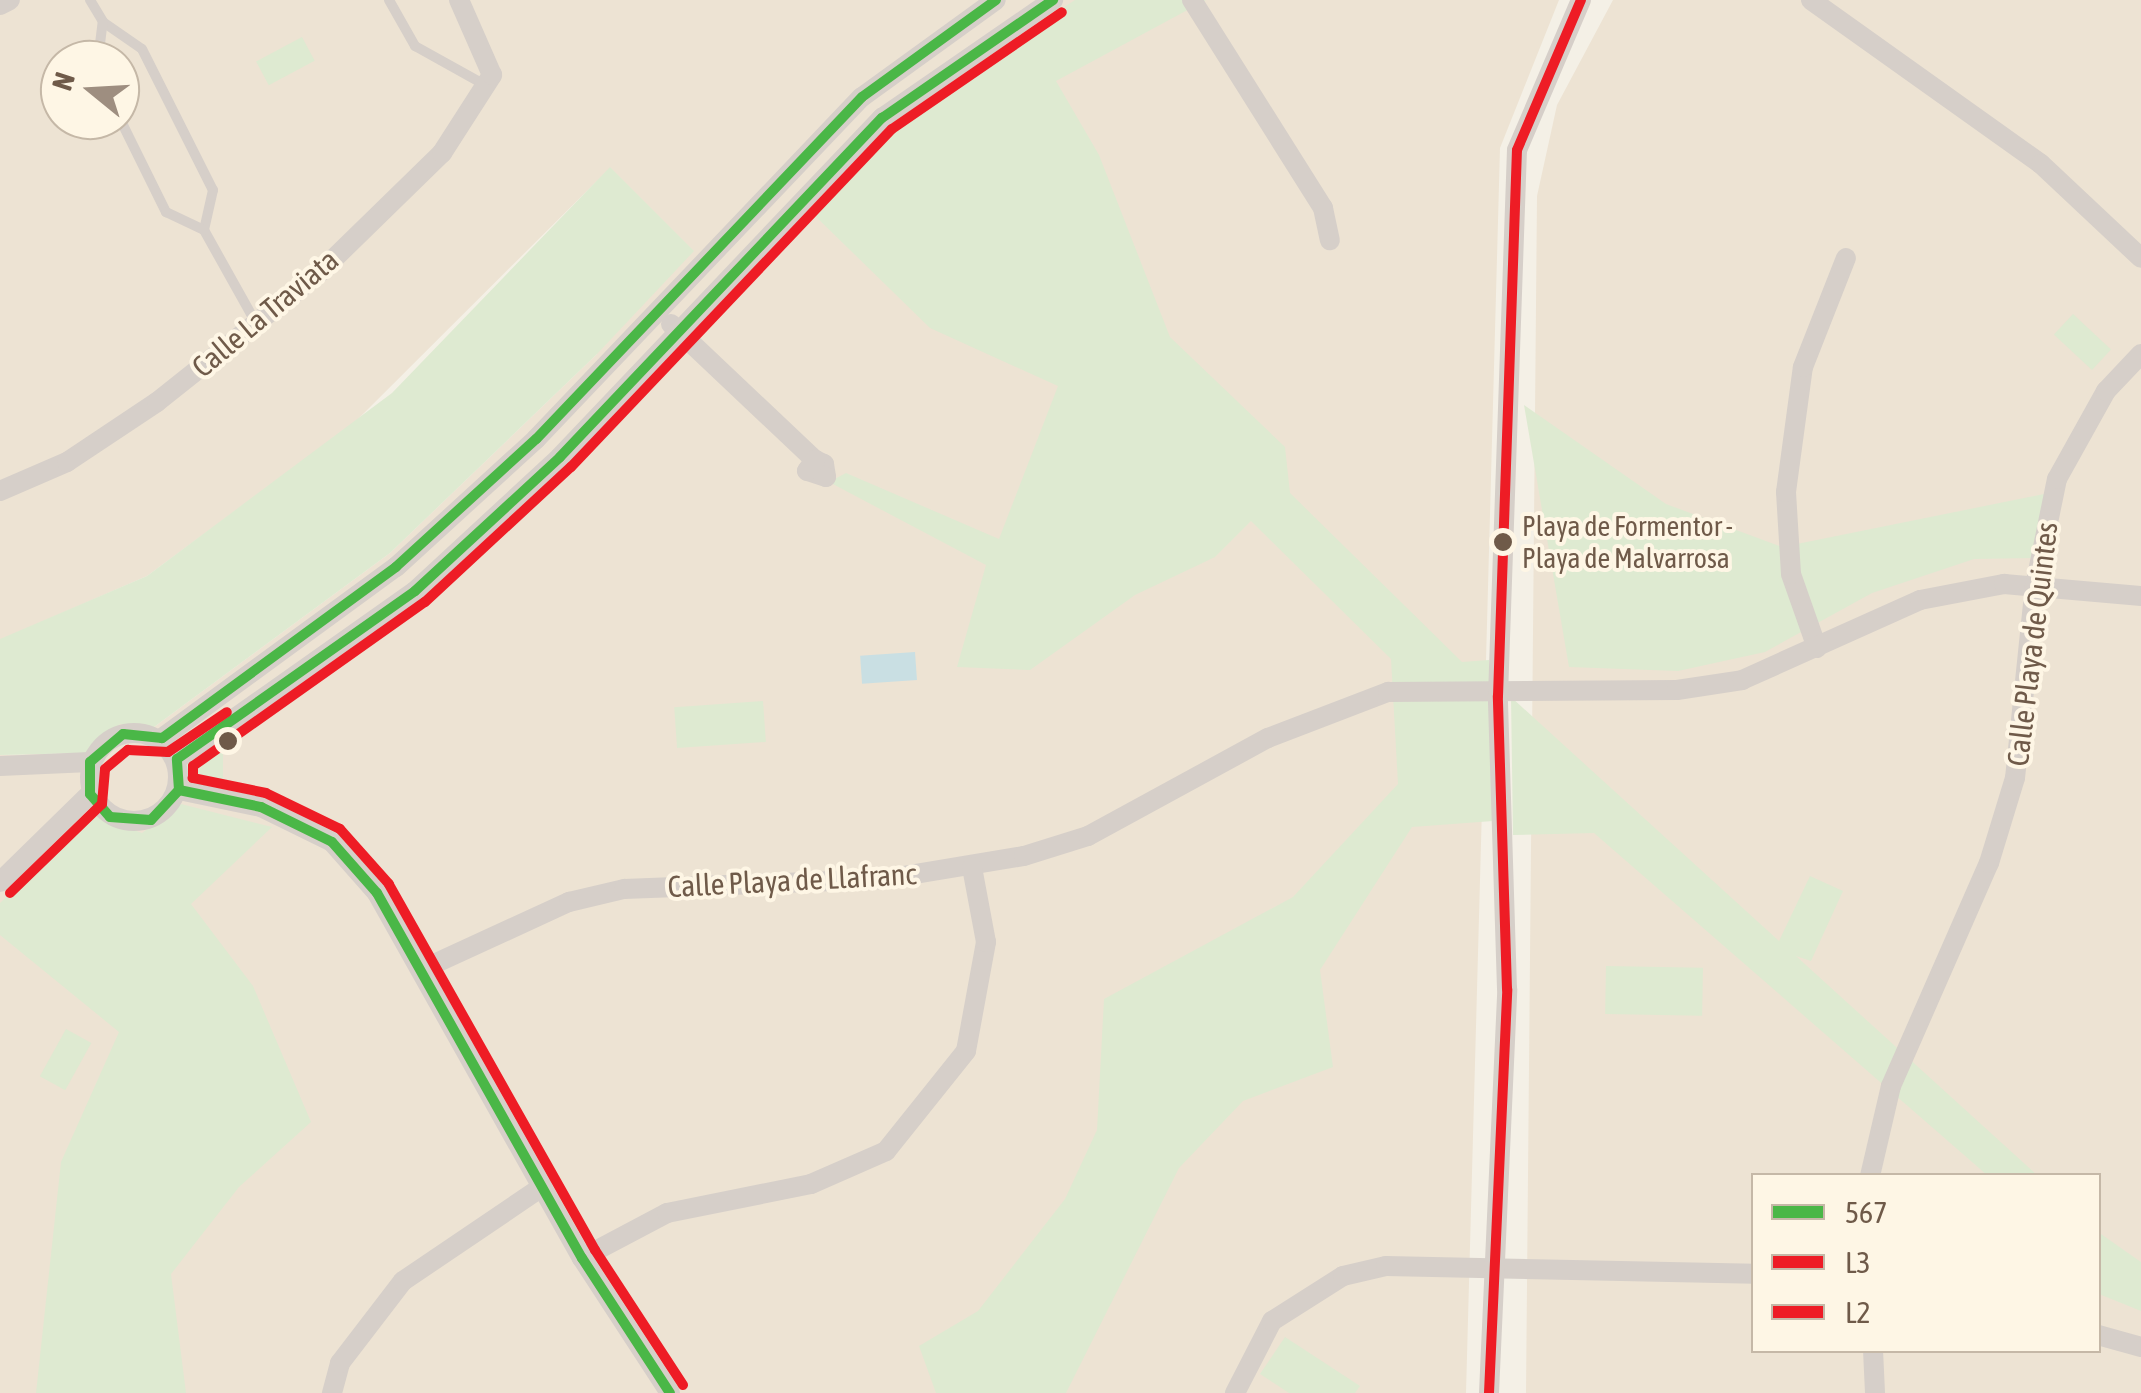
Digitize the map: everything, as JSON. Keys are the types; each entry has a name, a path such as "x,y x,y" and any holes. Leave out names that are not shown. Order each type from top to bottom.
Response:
{"street":[{"path":"0,5 10,0"},
{"path":"459,0 490,62 490,88"},
{"path":"0,766 90,762 123,734 162,738 396,567 657,311 862,97 996,0"},
{"path":"177,760 415,591 678,330 882,118 1053,0"},
{"path":"1192,0 1323,208 1330,240"},
{"path":"1489,1393 1507,988 1498,696 1518,150 1581,0"},
{"path":"1812,0 2026,152 2141,258"},
{"name":"Calle La Traviata","path":"1,487 67,462 256,323 442,153 490,88"},
{"path":"1817,648 1792,574 1786,492 1803,367 1846,258"},
{"path":"657,311 815,460"},
{"name":"Calle Playa de Quintes","path":"1871,1173 1890,1086 1989,862 2015,778 2035,586 2058,479 2098,403 2141,354"},
{"name":"Calle Playa de Llafranc","path":"423,969 569,902 624,889 972,867 1088,836 1339,707 1388,692 1498,696 1742,680 1920,600 2035,586 2141,596"},
{"path":"90,762 90,794 110,817 151,820 179,790 177,760 162,738"},
{"path":"179,790 261,807 332,842 378,893 582,1258 670,1393"},
{"path":"0,882 90,794"},
{"path":"582,1258 698,1202 811,1184 886,1152 966,1051 985,959 972,867"},
{"path":"332,1393 348,1350 403,1281 542,1187"},
{"path":"1235,1393 1272,1322 1343,1276 1386,1266 1493,1275 1751,1274"},
{"path":"2101,1336 2141,1347"},
{"path":"1873,1353 1875,1393"}],"lane":[{"path":"90,0 103,22 142,49 214,190 204,230"},
{"path":"389,0 416,46 490,88"},
{"path":"101,40 103,22"},
{"path":"130,140 166,212 204,230 256,323"}],"shaded area":[{"path":"0,0 1559,0 1500,148 1466,1393 0,1393 0,755 87,753 120,723 154,727 390,553 597,354 610,168 354,423 147,576 0,640"},
{"path":"1613,0 2141,0 2141,1393 1526,1393 1537,196 1557,105"},
{"path":"915,652 917,680 862,684 860,656"}],"green space":[{"path":"1075,0 1206,0 1056,81 1099,155 1170,337 1285,447 1290,493 1462,662 1489,660 1493,821 1412,827 1320,970 1333,1067 1243,1101 1179,1168 1066,1393 936,1393 919,1346 978,1311 1065,1199 1097,1130 1104,999 1293,897 1398,784 1391,659 1251,521 1215,557 1135,595 1030,670 957,667 986,565 829,482 846,473 999,539 1058,386 930,328 808,209 897,115"},
{"path":"302,37 315,61 269,85 256,61"},
{"path":"610,167 694,251 597,354 390,553 154,727 120,724 87,753 0,755 0,639 147,576 392,393"},
{"path":"2073,314 2111,349 2092,370 2054,334"},
{"path":"1524,405 1666,504 1782,547 2049,493 2034,558 1974,559 1872,593 1765,652 1678,671 1569,667"},
{"path":"1511,697 1779,941 1810,876 1843,891 1811,961 1796,956 2035,1173 1985,1173 1594,833 1513,835"},
{"path":"763,701 766,742 677,748 674,707"},
{"path":"242,721 247,731 223,749 223,791 184,784 181,761"},
{"path":"181,804 272,827 191,904 253,986 311,1122 239,1187 171,1274 186,1393 36,1393 61,1162 119,1032 0,935 0,903 95,816 142,833"},
{"path":"1606,966 1703,968 1702,1016 1605,1014"},
{"path":"66,1029 91,1043 65,1090 40,1076"},
{"path":"2101,1234 2141,1262 2141,1311 2101,1295"},
{"path":"1285,1337 1360,1386 1355,1393 1289,1393 1260,1374"}],"transit line":[{"name":"567","path":"996,0 862,97 536,439 396,567 162,738 123,734 90,762 90,794 110,817 151,820 179,790 177,759 415,591 560,457 882,118 1053,0"},
{"name":"L2","path":"1489,1393 1507,989 1498,696 1517,150 1581,0"},
{"name":"L3","path":"683,1385 595,1250 389,884 340,829 266,793 193,778 193,766 425,602 571,467 892,129 1062,12"},
{"name":"L3","path":"10,893 102,804 105,769 128,750 168,752 227,712"},
{"name":"567","path":"179,790 261,807 332,842 377,893 582,1258 670,1393"}],"place":[{"name":"Playa de Formentor - Playa de Malvarrosa","path":"1503,542"}]}
